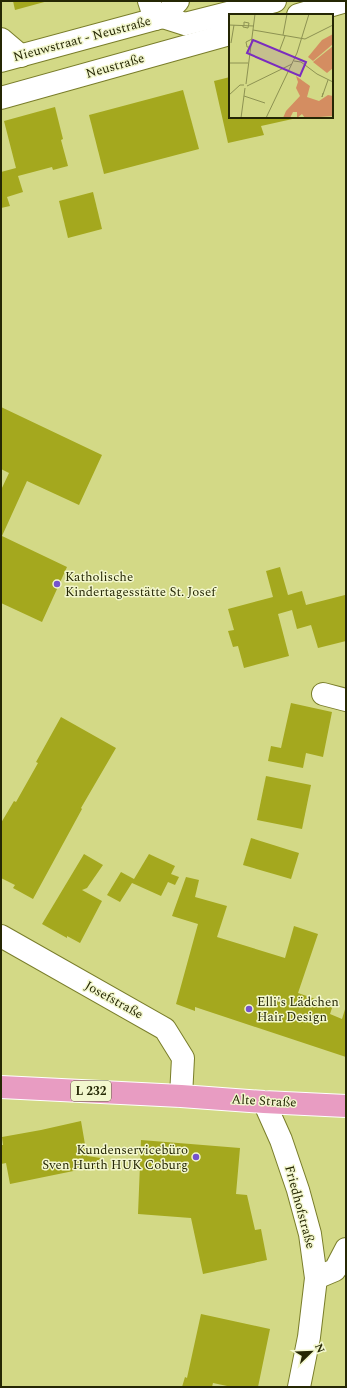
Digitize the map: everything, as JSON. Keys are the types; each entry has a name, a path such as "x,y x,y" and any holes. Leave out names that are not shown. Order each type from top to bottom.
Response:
{"main road":[{"name":"L 232","path":"1,1087 181,1096"},
{"name":"Alte Straße","path":"181,1096 346,1106"}],"street":[{"path":"156,12 178,1"},
{"path":"156,12 185,24 275,1"},
{"path":"302,14 346,2"},
{"name":"Nieuwstraat - Neustraße","path":"11,58 156,12"},
{"name":"Neustraße","path":"1,98 229,34"},
{"path":"1,39 11,58"},
{"path":"323,694 346,700"},
{"name":"Josefstraße","path":"1,936 165,1029 183,1058 181,1096"},
{"name":"Friedhofstraße","path":"264,1102 281,1140 298,1190 310,1234 316,1278 309,1337 299,1387"},
{"path":"316,1278 335,1270 346,1249"}],"building":[{"path":"13,1 48,1 15,10"},
{"path":"229,77 229,118 297,118 261,126 264,135 228,143 214,81"},
{"path":"183,90 199,149 104,174 89,115"},
{"path":"55,107 63,139 61,140 68,166 53,170 52,167 18,176 23,192 7,197 10,206 1,208 1,172 16,168 4,121"},
{"path":"93,192 102,229 68,238 59,201"},
{"path":"1,407 102,455 79,505 27,481 2,536 67,567 42,622 1,603 1,490 9,473 1,469"},
{"path":"280,567 288,595 302,591 306,605 345,595 346,641 318,648 311,625 297,629 292,610 278,614 289,656 244,668 238,646 233,647 228,631 234,630 228,609 273,597 266,571"},
{"path":"291,703 332,712 323,757 306,753 303,768 268,761 271,746 281,748"},
{"path":"61,717 116,748 81,808 82,809 33,899 13,888 15,885 1,878 1,823 14,801 16,802"},
{"path":"266,776 311,785 302,829 257,820"},
{"path":"251,838 299,853 291,879 243,865"},
{"path":"84,854 103,865 87,888 82,890 102,901 80,943 67,936 67,938 42,924"},
{"path":"149,854 175,866 171,874 179,877 175,885 168,882 161,896 132,883 120,902 107,895 121,872 134,879"},
{"path":"186,877 199,880 195,897 227,906 217,937 285,958 294,926 318,934 298,993 333,1005 330,1014 342,1019 346,1006 346,1057 195,1007 195,1011 176,1004 198,924 172,916"},
{"path":"81,1121 87,1156 101,1158 99,1169 88,1168 10,1184 6,1163 1,1164 1,1145 3,1145 2,1137"},
{"path":"141,1140 240,1148 236,1194 247,1195 255,1230 261,1229 267,1260 203,1274 191,1218 138,1214"},
{"path":"201,1314 270,1329 258,1387 232,1387 213,1383 212,1387 182,1387 185,1377 187,1378"}],"place":[{"name":"Katholische Kindertagesstätte St. Josef","path":"57,584"},
{"name":"Elli's Lädchen Hair Design","path":"249,1009"},
{"name":"Kundenservicebüro Sven Hurth HUK Coburg","path":"196,1157"}]}
